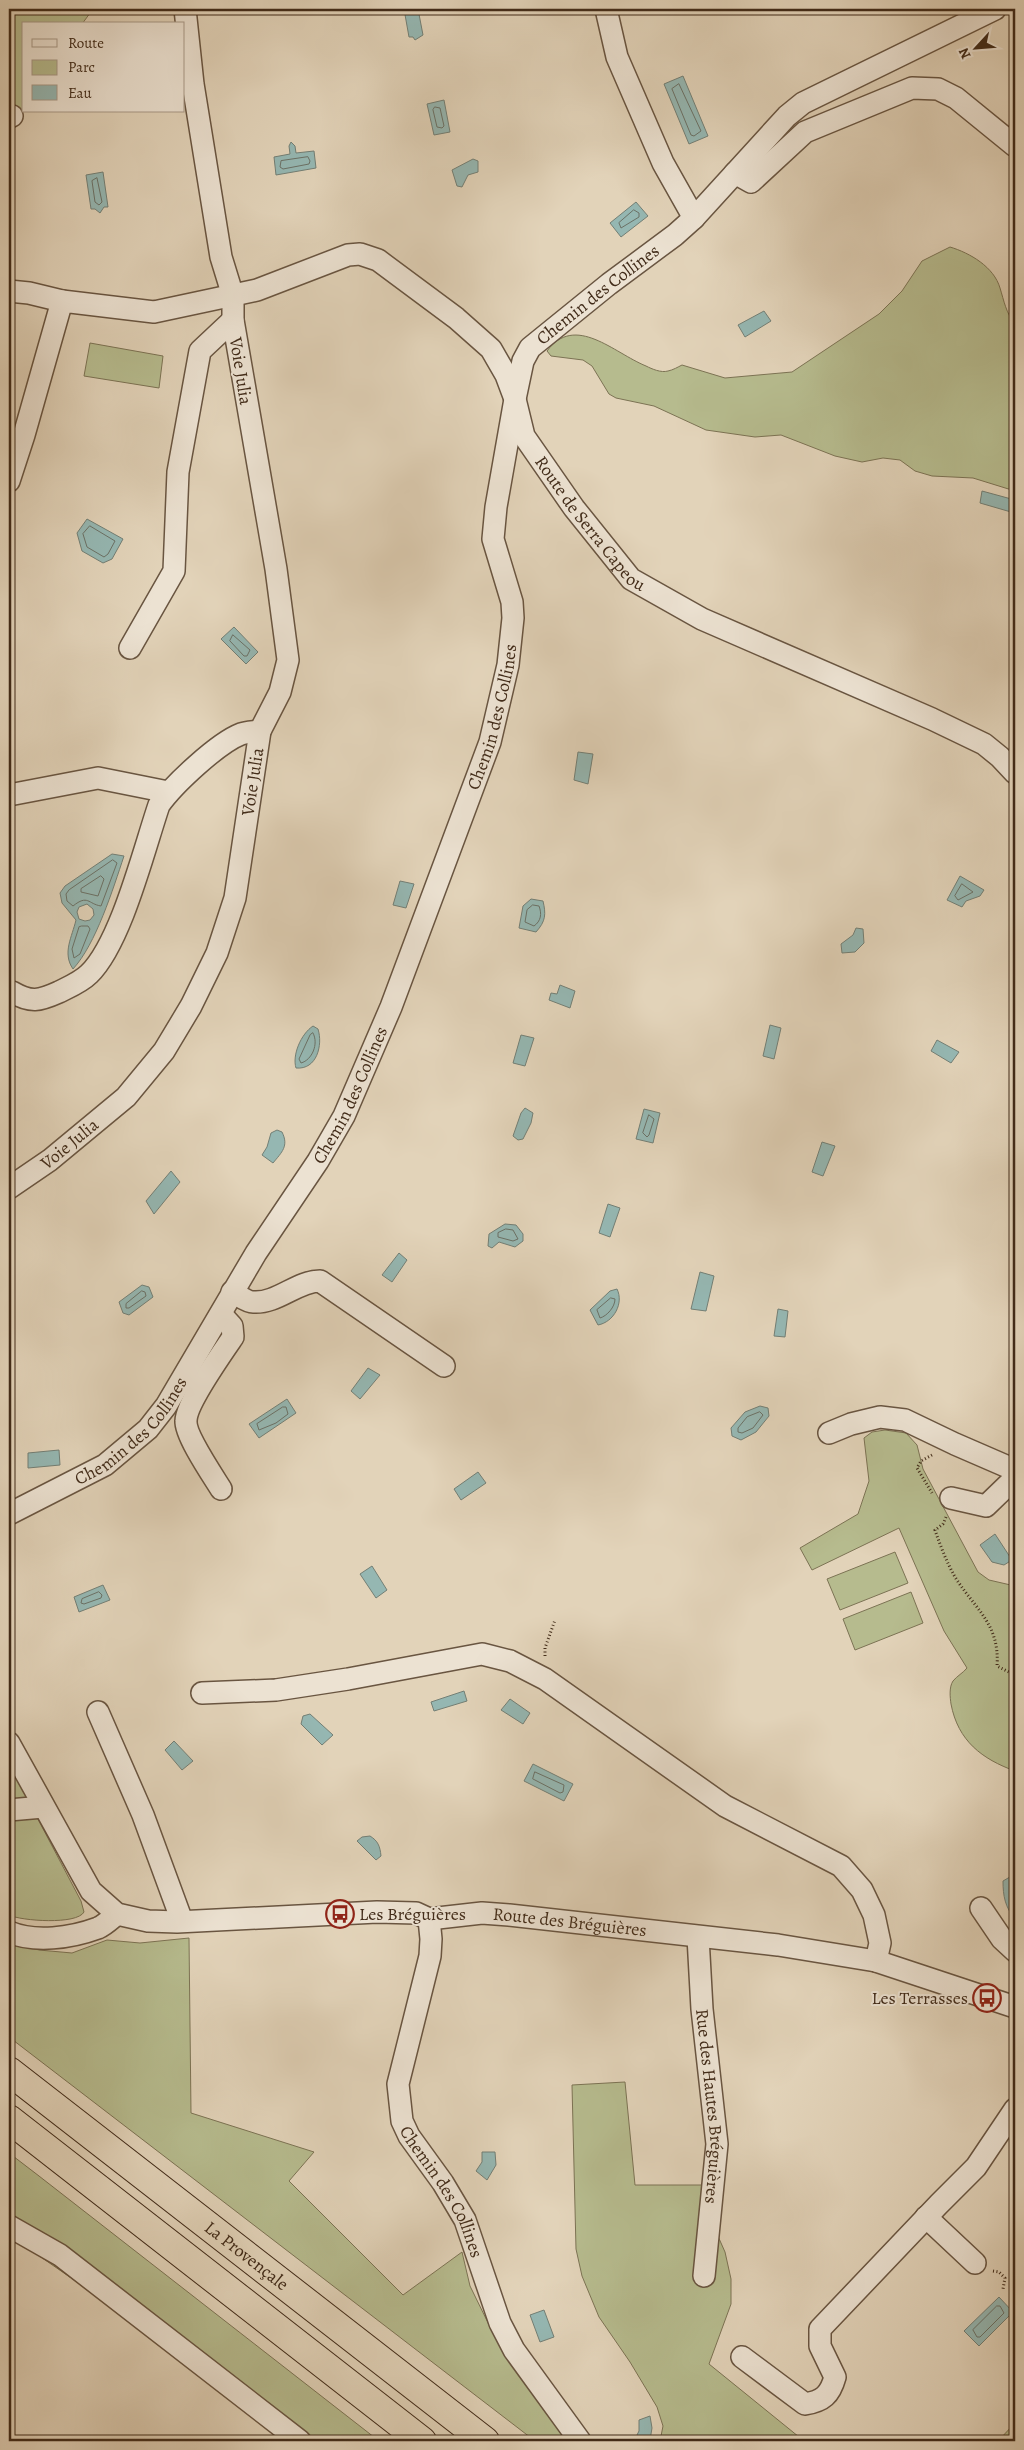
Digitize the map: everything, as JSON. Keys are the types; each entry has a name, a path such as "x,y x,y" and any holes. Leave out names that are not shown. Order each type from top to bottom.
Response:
{"highway":[{"name":"La Provençale","path":"9,2071 485,2441"},
{"path":"9,2120 422,2441"}],"street":[{"name":"Voie Julia","path":"184,9 185,22"},
{"path":"606,9 617,57 663,163 694,218"},
{"name":"Chemin des Collines","path":"9,1514 105,1465 148,1429 166,1406 221,1314 232,1292 318,1161 344,1116 392,1007 490,742 512,640 512,602 493,539 496,507 523,361 530,348 694,218 787,116 803,103 995,9"},
{"name":"Voie Julia","path":"9,1188 50,1160 126,1096 164,1051 192,1006 217,953 235,898 260,731 280,692 288,660 276,569 233,320 233,296 221,256 188,83 185,28"},
{"path":"735,173 752,182 805,132 912,88 938,89 956,98 1015,146"},
{"name":"Route de Serra Capeou","path":"9,291 29,293 62,301 154,312 233,296 277,284 348,254 360,254 378,260 456,318 491,349 506,375 515,399 524,436 534,453 617,565 631,579 702,619 932,718 984,744 1015,773"},
{"path":"9,481 24,436 62,301"},
{"path":"130,648 174,571 178,472 200,351 233,320"},
{"path":"12,992 25,999 38,1000 79,982 89,974 103,955 119,922 159,805 168,792 224,743 242,734 260,731"},
{"path":"9,794 98,778 168,792"},
{"path":"232,1292 253,1302 272,1298 309,1281 320,1281 444,1366"},
{"path":"221,1314 232,1326 233,1337 192,1405 186,1421 191,1436 221,1489"},
{"path":"829,1433 880,1417 904,1420 1015,1470"},
{"path":"944,1503 986,1506 1015,1478"},
{"path":"202,1693 276,1690 348,1679 482,1654 510,1661 545,1679 726,1806 841,1866 862,1890 874,1915 880,1943 876,1961"},
{"path":"98,1712 143,1815 182,1921"},
{"path":"9,1743 84,1882 103,1904 117,1914 97,1928 65,1936 38,1938 9,1932"},
{"path":"9,1810 43,1807"},
{"path":"981,1908 1002,1939 1015,1951"},
{"name":"Route des Bréguières","path":"117,1914 148,1921 182,1921 377,1912 416,1914 429,1919 482,1913 778,1945 876,1961 1015,2007"},
{"name":"Chemin des Collines","path":"429,1919 430,1956 398,2084 402,2121 465,2220 500,2323 514,2350 580,2441"},
{"name":"Rue des Hautes Bréguières","path":"698,1937 702,2009 717,2144 704,2276"},
{"path":"742,2357 805,2404 825,2398 832,2389 836,2377 820,2346 820,2329 926,2217 976,2168 1015,2109"},
{"path":"926,2217 975,2263"},
{"path":"9,2226 60,2255 300,2441"}],"path":[{"path":"955,1444 921,1461 917,1468 944,1503 946,1520 935,1530 954,1576 984,1615 998,1650 997,1666 1015,1675"},
{"path":"545,1679 545,1648 555,1620"},
{"path":"1009,2441 1015,2434"}],"green space":[{"path":"9,9 93,9 83,22 22,22 22,110 9,128"},
{"path":"950,247 973,257 987,267 997,280 1007,311 1015,324 1015,491 973,478 932,476 915,471 900,460 883,458 862,462 835,456 781,435 755,437 706,430 654,406 616,398 609,394 592,366 583,360 551,356 547,351 558,340 570,335 582,336 595,339 634,360 660,371 670,371 682,365 725,378 792,372 879,314 902,291 922,261"},
{"path":"90,343 163,356 159,388 84,376"},
{"path":"885,1430 906,1433 917,1445 923,1469 978,1572 989,1580 1015,1586 1015,1771 992,1761 982,1754 973,1747 959,1728 951,1704 950,1689 953,1681 967,1668 944,1631 899,1528 812,1570 800,1548 858,1514 869,1481 864,1438 872,1432"},
{"path":"895,1552 908,1583 840,1610 827,1579"},
{"path":"911,1592 923,1623 855,1650 843,1619"},
{"path":"9,1764 81,1901 84,1912 79,1916 71,1919 48,1921 25,1919 9,1915"},
{"path":"189,1938 191,2113 314,2152 289,2181 403,2295 462,2252 470,2286 494,2335 566,2441 535,2441 9,2037 9,1942 39,1950 72,1953 107,1940 140,1943"},
{"path":"625,2082 635,2185 703,2185 713,2225 725,2252 731,2279 731,2304 709,2364 804,2441 660,2441 663,2426 657,2407 630,2362 599,2317 582,2276 576,2249 572,2085"},
{"path":"9,2153 379,2441 307,2441 9,2235"},
{"path":"1015,2423 1015,2441 998,2441"},
{"path":"9,2434 38,2441 9,2441"}],"water":[{"path":"404,9 418,9 423,35 415,40 413,37 409,37"},
{"path":"683,76 708,136 689,144 664,84"},
{"path":"444,100 450,132 434,135 427,104"},
{"path":"291,142 295,146 296,153 314,151 316,168 276,175 274,157 290,154 289,146"},
{"path":"473,159 478,161 478,172 468,175 462,187 457,186 452,170"},
{"path":"103,172 108,207 104,207 100,213 95,209 91,209 86,175"},
{"path":"636,202 648,216 621,237 610,223"},
{"path":"764,311 771,321 745,337 738,325"},
{"path":"982,491 1015,500 1011,512 980,503"},
{"path":"87,519 123,539 112,559 103,563 82,551 77,533"},
{"path":"234,627 258,652 246,664 221,639"},
{"path":"578,752 593,754 588,784 574,780"},
{"path":"112,854 124,856 96,931 73,969 68,957 68,951 76,920 62,903 60,893 65,886","holes":["87,904 93,909 94,915 90,920 79,919 77,912 79,907"]},
{"path":"960,876 984,890 980,896 966,901 962,907 947,900"},
{"path":"400,881 414,884 406,908 393,905"},
{"path":"531,899 543,901 544,906 545,914 543,921 536,932 519,928 523,906"},
{"path":"856,928 863,929 864,943 855,952 842,953 841,944 853,935"},
{"path":"560,985 575,991 570,1008 549,1000 551,993 557,994"},
{"path":"770,1025 781,1028 774,1059 763,1056"},
{"path":"313,1026 318,1029 320,1042 317,1055 309,1065 303,1068 296,1068 295,1057 298,1045"},
{"path":"521,1035 534,1038 525,1066 513,1063"},
{"path":"937,1040 959,1052 951,1063 931,1051"},
{"path":"525,1108 533,1113 531,1123 523,1139 518,1140 513,1136 521,1113"},
{"path":"644,1109 660,1113 653,1143 636,1139"},
{"path":"277,1130 282,1132 285,1145 273,1163 262,1155 267,1147 271,1133"},
{"path":"822,1142 835,1146 823,1176 812,1172"},
{"path":"171,1171 180,1182 154,1214 146,1201"},
{"path":"608,1204 620,1208 610,1237 599,1233"},
{"path":"505,1224 516,1225 523,1234 523,1241 515,1247 499,1242 492,1248 488,1246 489,1234"},
{"path":"399,1253 407,1260 392,1282 382,1275"},
{"path":"700,1272 714,1276 706,1311 691,1309"},
{"path":"142,1285 149,1287 153,1297 129,1315 123,1313 119,1302"},
{"path":"617,1289 619,1300 616,1311 609,1320 598,1325 590,1310 610,1291"},
{"path":"778,1309 788,1311 785,1337 774,1336"},
{"path":"368,1368 380,1375 360,1399 351,1391"},
{"path":"287,1399 296,1413 259,1438 249,1424"},
{"path":"760,1406 768,1408 769,1416 756,1432 741,1440 732,1436 731,1428 745,1412"},
{"path":"59,1450 60,1465 28,1468 28,1453"},
{"path":"478,1472 486,1483 461,1500 454,1489"},
{"path":"995,1534 1012,1560 1004,1565 992,1562 980,1545"},
{"path":"372,1566 387,1590 376,1598 360,1574"},
{"path":"103,1585 110,1600 79,1612 74,1597"},
{"path":"464,1691 467,1701 434,1711 431,1702"},
{"path":"510,1699 530,1713 523,1724 501,1710"},
{"path":"310,1714 333,1735 322,1745 301,1724 303,1716"},
{"path":"174,1741 193,1761 182,1770 165,1750"},
{"path":"533,1764 573,1784 564,1801 524,1781"},
{"path":"370,1836 377,1842 380,1849 381,1856 376,1860 357,1841 362,1837"},
{"path":"1015,1874 1015,1919 1005,1901 1003,1881"},
{"path":"482,2152 495,2152 496,2165 487,2180 476,2171 482,2162"},
{"path":"999,2297 1013,2312 979,2346 964,2331"},
{"path":"544,2310 554,2337 540,2342 530,2315"},
{"path":"650,2416 652,2428 650,2440 634,2441 639,2431 639,2420"}],"place":[{"name":"Les Bréguières","path":"340,1914"},
{"name":"Les Terrasses","path":"987,1998"}]}
